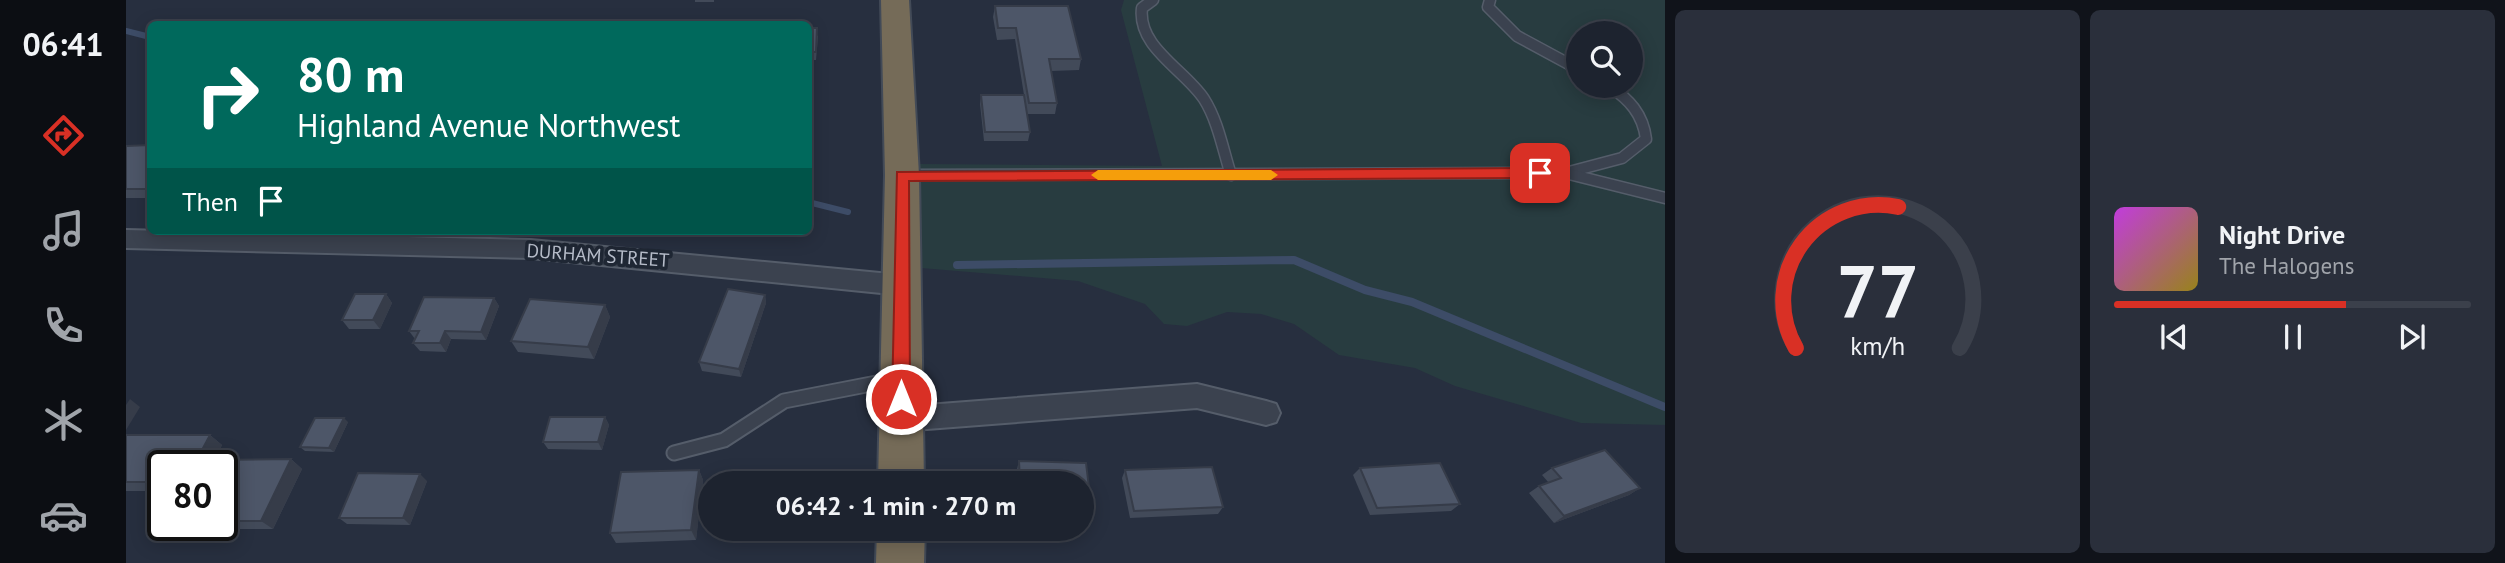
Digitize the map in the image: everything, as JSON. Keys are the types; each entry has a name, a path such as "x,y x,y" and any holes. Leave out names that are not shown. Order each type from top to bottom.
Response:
{"highway":[{"path":"895,0 902,176 901,471"},
{"path":"900,563 901,541"}],"street":[{"name":"DURHAM STREET","path":"126,239 531,249 636,257 901,285"},
{"path":"901,399 1197,396 1266,413"}],"lane":[{"path":"1153,0 1143,4 1140,10 1141,26 1164,58 1193,83 1202,95 1231,175"},
{"path":"1490,0 1488,7 1498,22 1512,33 1566,62"},
{"path":"902,176 1566,173 1623,158 1642,146 1646,138 1641,115 1622,98"},
{"path":"1566,173 1665,198"},
{"path":"674,453 724,440 784,401 901,399"}],"green space":[{"path":"1124,0 1665,0 1665,425 1581,423 1455,386 1415,368 1339,355 1294,324 1261,314 1227,312 1187,326 1164,324 1145,304 1078,281 921,268 918,164 1162,166 1121,10"}],"building":[{"path":"995,6 1068,6 1081,59 1049,59 1057,103 1029,103 1016,28 998,28"},
{"path":"812,28 817,28 816,52 812,52"},
{"path":"981,95 1024,95 1030,132 985,132"},
{"path":"147,145 147,189 126,189 126,146"},
{"path":"728,289 765,295 739,369 699,362"},
{"path":"355,294 386,294 373,320 342,320"},
{"path":"424,297 494,298 481,332 445,331 440,343 413,343 419,331 409,331"},
{"path":"530,299 605,305 588,347 511,341"},
{"path":"550,417 605,417 598,442 543,442"},
{"path":"315,418 344,418 329,448 300,447"},
{"path":"126,435 210,435 202,450 147,450 147,482 126,482"},
{"path":"1605,450 1640,488 1564,516 1539,486 1561,478 1552,468"},
{"path":"291,459 261,521 238,521 238,460"},
{"path":"1019,461 1086,463 1087,471 1019,471"},
{"path":"1440,463 1460,504 1377,508 1360,468"},
{"path":"1212,467 1223,507 1134,511 1125,470"},
{"path":"699,470 691,530 610,533 621,472"},
{"path":"358,473 420,474 403,518 339,518"}],"waterway":[{"path":"126,31 147,36"},
{"path":"812,203 848,212"},
{"path":"957,265 1294,260 1365,290 1412,302 1665,407"}],"slow traffic":[{"path":"1098,175 1271,175"}],"route":[{"path":"901,399 902,176 1540,173"}]}
